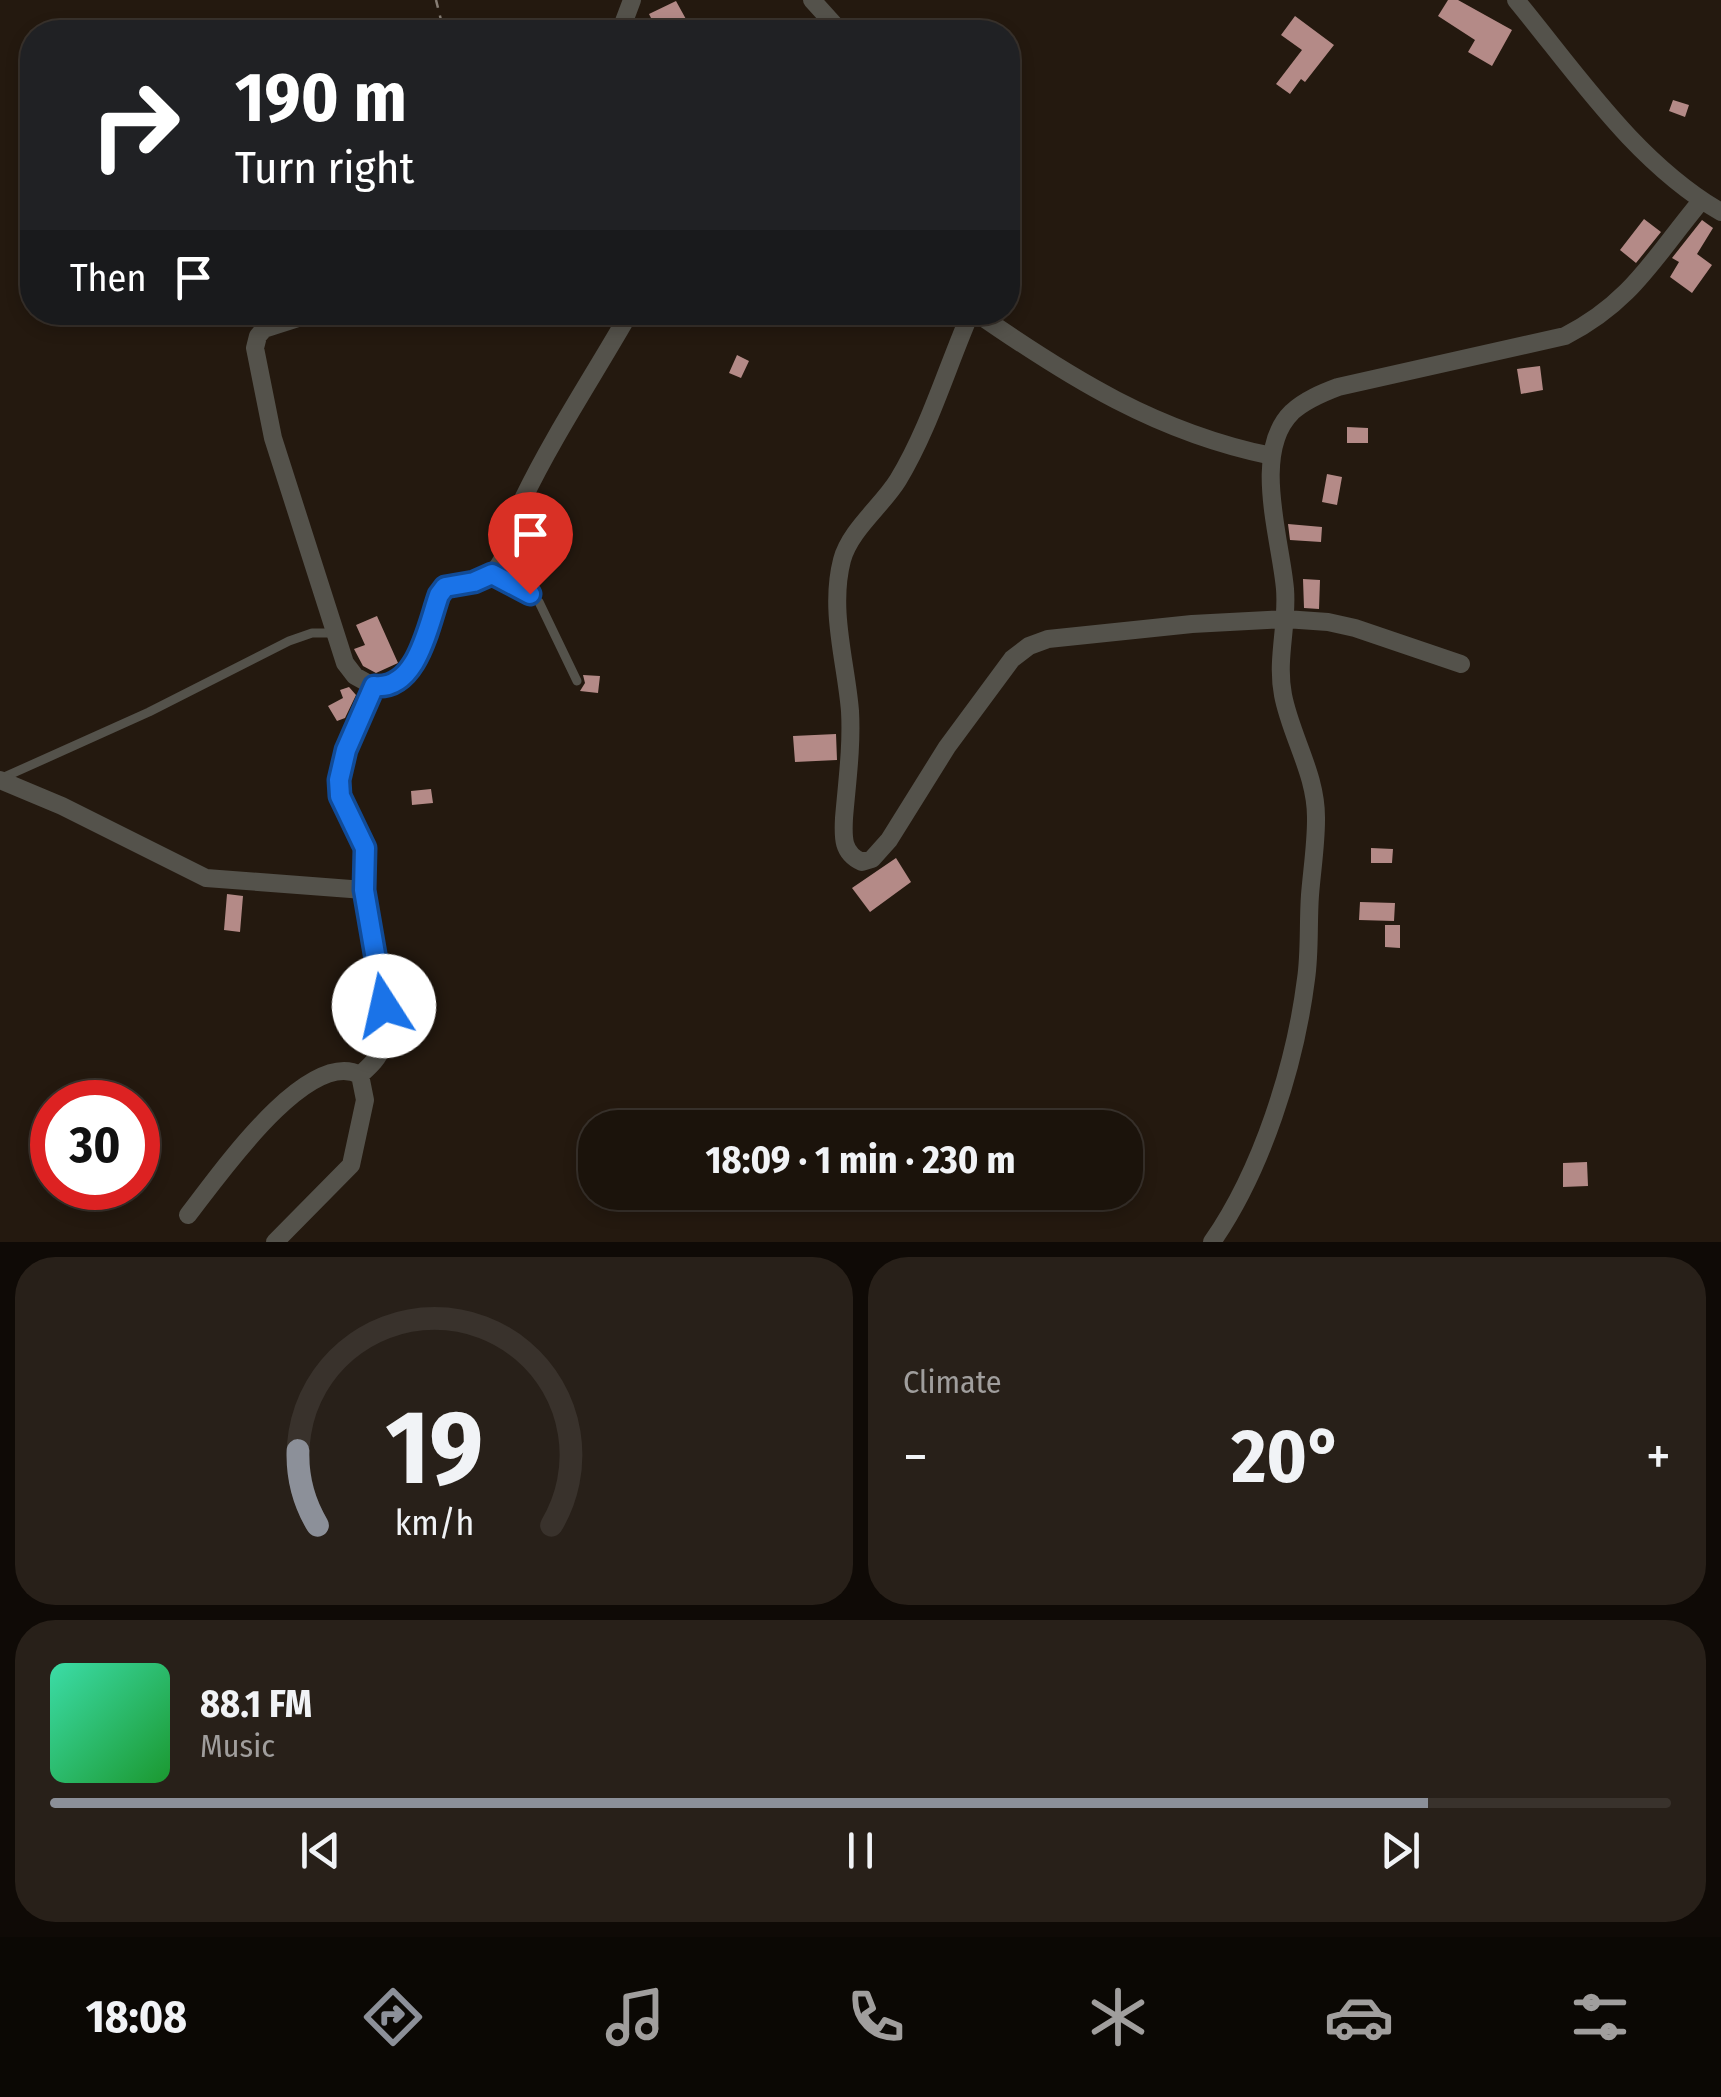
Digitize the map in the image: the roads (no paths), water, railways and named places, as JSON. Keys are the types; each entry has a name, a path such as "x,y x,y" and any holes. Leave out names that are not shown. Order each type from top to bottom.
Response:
{"street":[{"path":"812,0 830,20"},
{"path":"1516,0 1622,128 1701,200 1721,212"},
{"path":"1212,1242 1247,1182 1270,1118 1291,1056 1306,976 1316,817 1313,786 1283,696 1280,669 1284,588 1270,478 1279,432 1291,413 1314,397 1379,376 1565,336 1590,324 1641,280 1701,200"},
{"path":"276,325 264,329 254,348 272,438 334,633 350,671 374,686 384,687 405,675 418,655 445,587 492,574 505,552 520,505 540,464 622,325"},
{"path":"967,325 910,458 842,561 838,592 840,643 851,746 843,839 854,858 862,862 872,859 888,840 978,702 1012,659 1029,646 1114,630 1285,619 1356,628 1462,664"},
{"path":"994,325 1109,398 1154,420 1230,447 1272,456"},
{"path":"360,1075 373,1064 382,1048 386,1025 364,890 365,848 344,810 339,780 346,750 374,686"},
{"path":"0,780 62,806 206,878 364,890"},
{"path":"188,1214 232,1158 304,1085 323,1074 340,1071 360,1075"},
{"path":"275,1242 351,1165 364,1100 360,1075"}],"lane":[{"path":"492,574 539,602 576,681"},
{"path":"0,780 150,712 289,641 312,633 334,633"}]}
